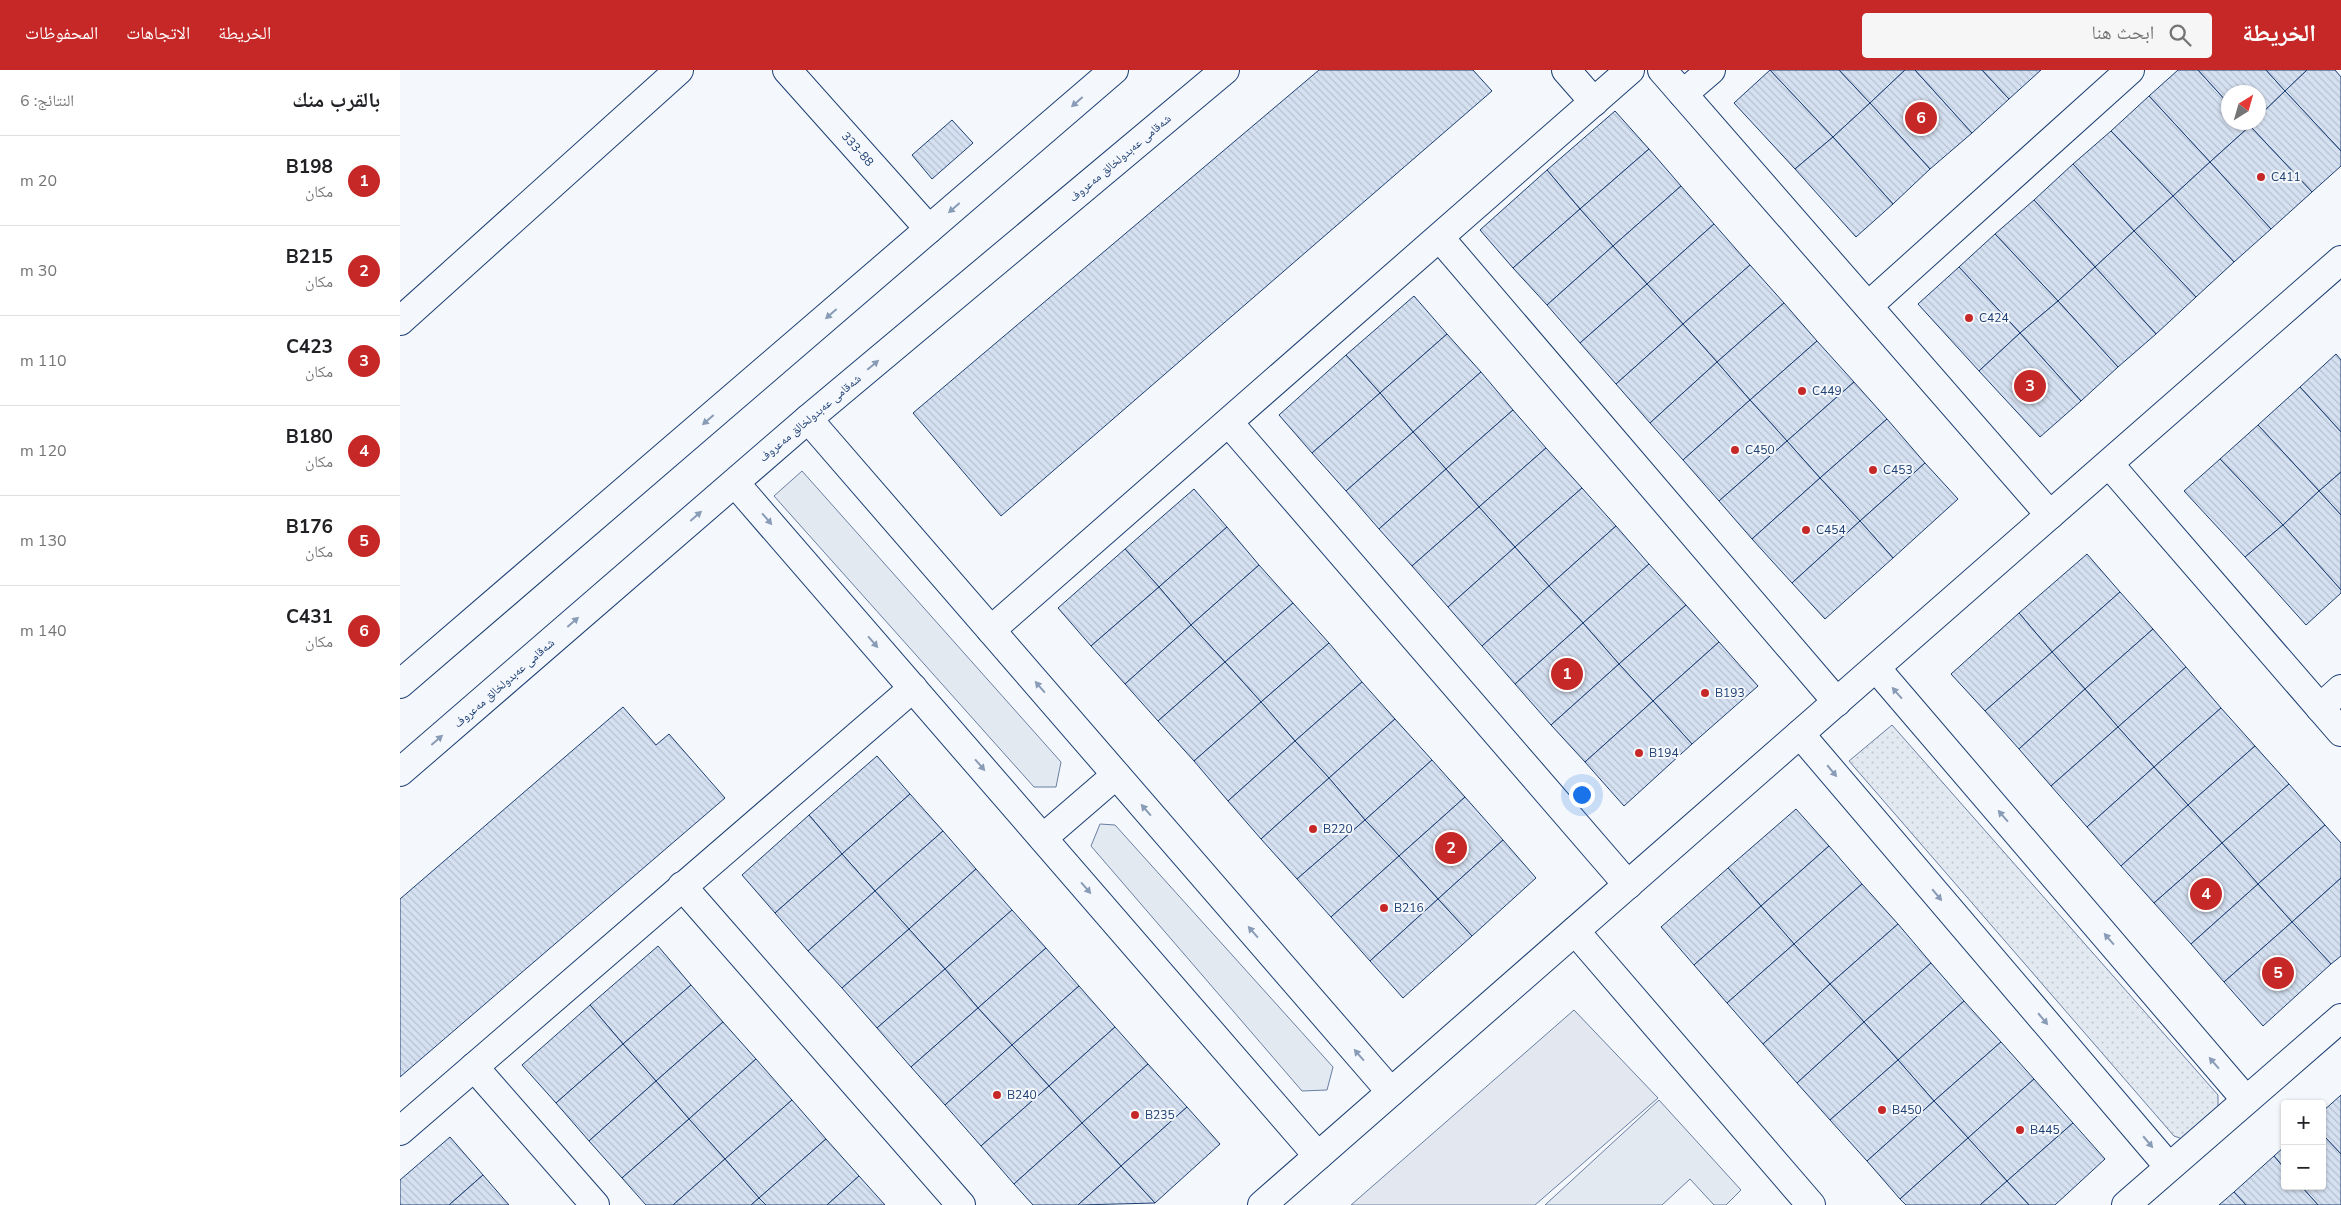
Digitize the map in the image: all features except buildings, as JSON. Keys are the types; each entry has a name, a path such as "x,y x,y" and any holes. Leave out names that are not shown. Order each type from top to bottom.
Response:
{"street":[{"path":"400,321 679,70"},
{"name":"333-88","path":"787,70 929,229"},
{"path":"400,684 1114,70"},
{"name":"شەقامی عەبدولخالق مەعروف","path":"400,772 808,419 1225,70"},
{"path":"1566,70 1594,102"},
{"path":"991,630 1229,424 1630,70"},
{"path":"1662,70 2050,515"},
{"path":"1684,94 1711,70"},
{"path":"1868,306 2130,70"},
{"path":"1440,238 1837,702"},
{"path":"1262,1205 2050,515 2337,272"},
{"path":"808,419 1391,1092"},
{"path":"1229,424 1628,884"},
{"path":"2109,464 2341,732"},
{"path":"735,483 1318,1156"},
{"path":"1876,668 2246,1100"},
{"path":"400,1131 913,688"},
{"path":"2320,708 2341,690"},
{"path":"1800,734 2169,1167"},
{"path":"1043,838 1116,775"},
{"path":"682,886 961,1205"},
{"path":"1575,931 1812,1205"},
{"path":"2126,1205 2341,1018"},
{"path":"474,1066 595,1205"}],"shaded area":[{"path":"802,471 1061,762 1056,787 1034,787 774,496"},
{"path":"1892,725 2218,1095 2218,1110 2185,1140 2174,1136 1849,761"},
{"path":"1100,824 1115,825 1333,1067 1327,1090 1302,1091 1091,846"},
{"path":"1574,1010 1658,1098 1535,1205 1351,1205"},
{"path":"1659,1100 1741,1190 1726,1205 1714,1205 1690,1179 1662,1205 1545,1205"}],"place":[{"name":"C431","path":"1921,118"},
{"name":"C411","path":"2261,177"},
{"name":"C424","path":"1969,318"},
{"name":"C423","path":"2030,386"},
{"name":"C449","path":"1802,391"},
{"name":"C450","path":"1735,450"},
{"name":"C453","path":"1873,470"},
{"name":"C454","path":"1806,530"},
{"name":"B198","path":"1567,674"},
{"name":"B193","path":"1705,693"},
{"name":"B194","path":"1639,753"},
{"name":"B220","path":"1313,829"},
{"name":"B215","path":"1451,848"},
{"name":"B180","path":"2206,894"},
{"name":"B216","path":"1384,908"},
{"name":"B176","path":"2278,973"},
{"name":"B240","path":"997,1095"},
{"name":"B450","path":"1882,1110"},
{"name":"B235","path":"1135,1115"},
{"name":"B445","path":"2020,1130"}]}
